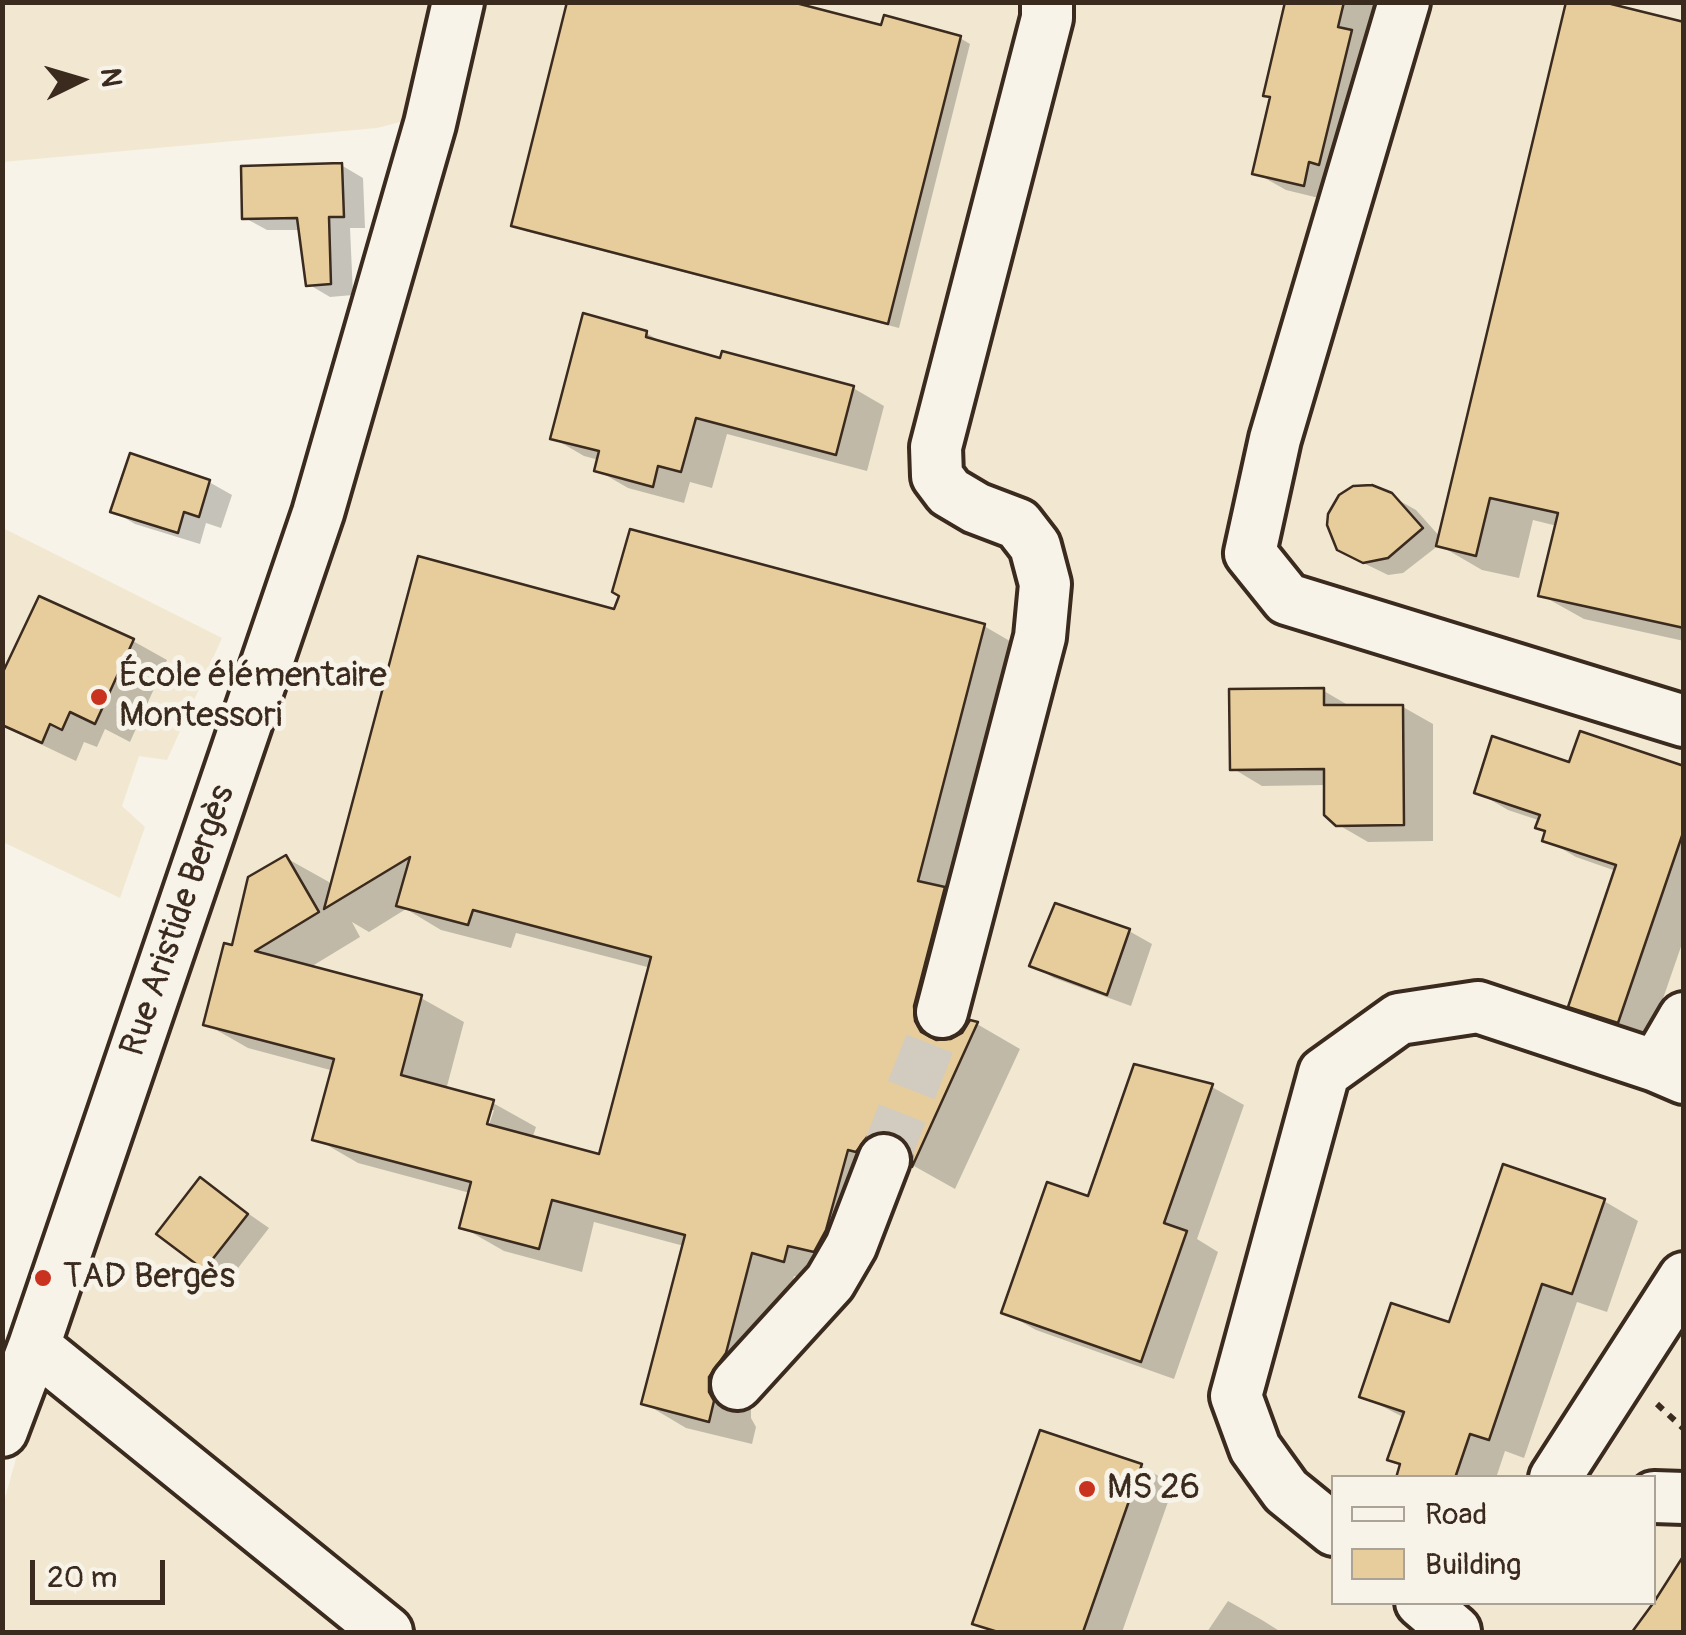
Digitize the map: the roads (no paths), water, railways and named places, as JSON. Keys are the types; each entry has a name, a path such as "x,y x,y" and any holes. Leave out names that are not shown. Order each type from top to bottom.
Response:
{"street":[{"name":"Rue Aristide Bergès","path":"2,1431 318,513 430,124 458,2"},
{"path":"942,1012 1040,637 1045,584 1035,546 1018,524 976,508 949,492 937,476 936,447 1047,18 1047,2"},
{"path":"1404,2 1275,439 1250,553 1287,599 1684,720"},
{"path":"1331,1528 1286,1490 1255,1448 1236,1396 1324,1073 1399,1019 1478,1007 1670,1072 1684,1018"},
{"path":"737,1384 830,1282 851,1246 884,1160"},
{"path":"1563,1474 1684,1278"},
{"path":"34,1346 386,1632"},
{"path":"1656,1496 1684,1498"}],"tunnel":[{"path":"884,1160 942,1012"}],"place":[{"name":"École élémentaire Montessori","path":"99,697"},
{"name":"TAD Bergès","path":"43,1278"},
{"name":"MS 26","path":"1087,1489"}]}
